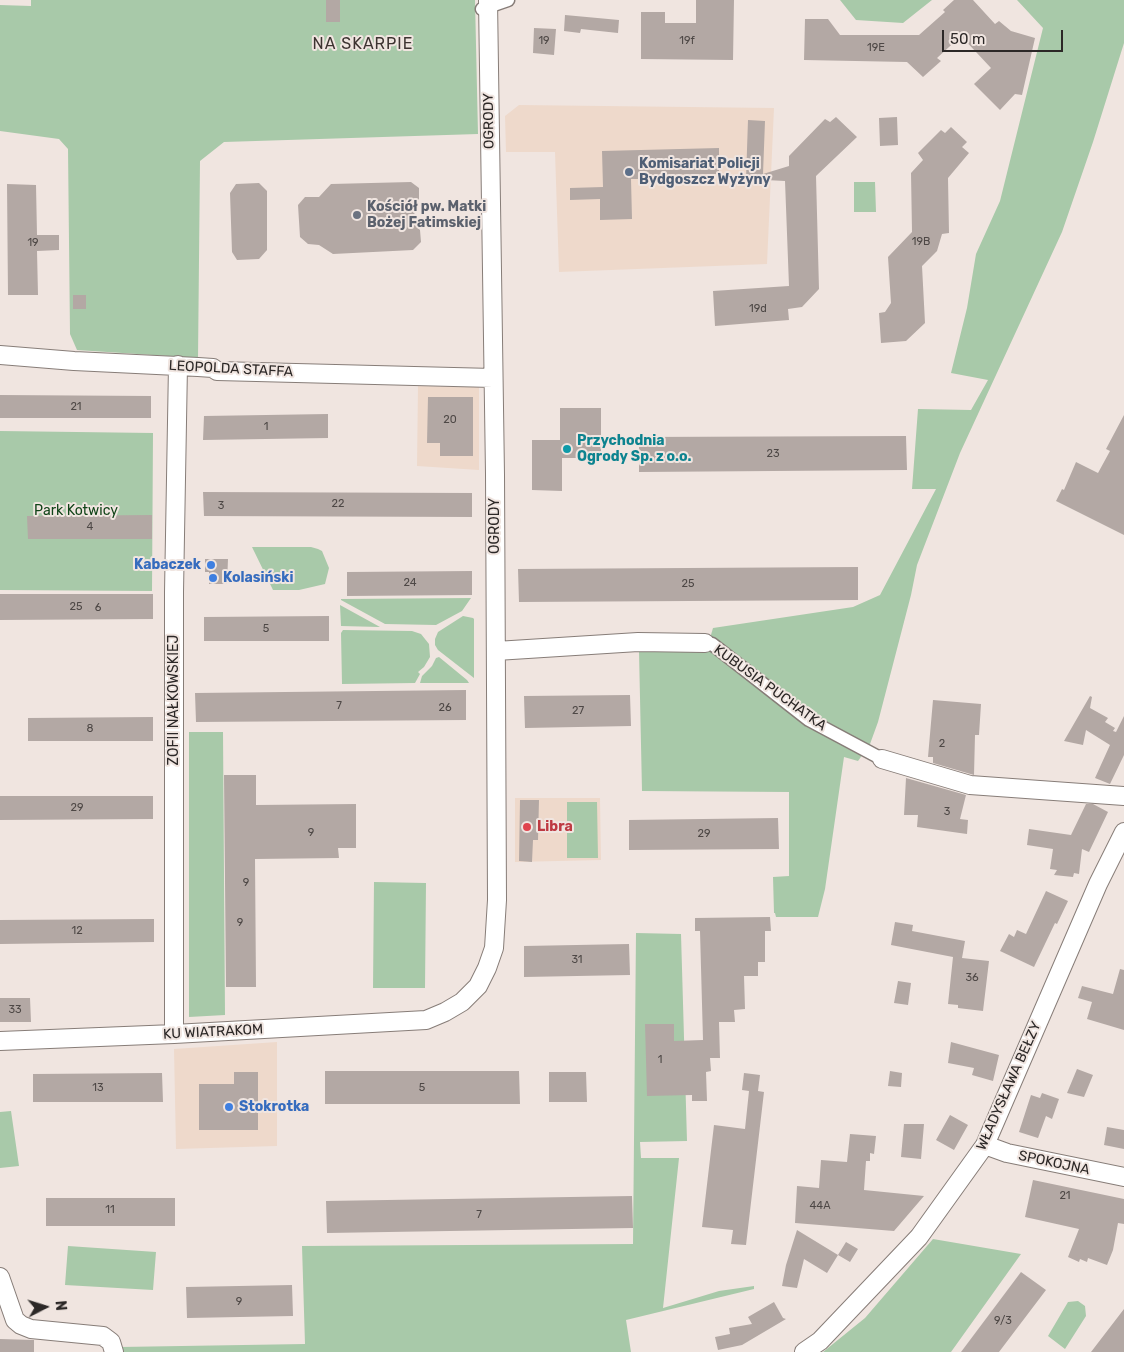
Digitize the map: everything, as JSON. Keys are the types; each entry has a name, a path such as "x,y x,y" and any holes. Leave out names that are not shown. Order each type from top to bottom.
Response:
{"street":[{"path":"485,6 508,0"},
{"name":"OGRODY","path":"426,1020 462,1002 478,986 494,948 497,908 493,378 485,6"},
{"name":"LEOPOLDA STAFFA","path":"0,355 213,368 217,371 493,378"},
{"name":"ZOFII NAŁKOWSKIEJ","path":"174,1034 174,592 178,366"},
{"name":"KUBUSIA PUCHATKA","path":"496,651 638,642 705,642 712,644 809,720 882,759 970,785 1124,796"},
{"name":"WŁADYSŁAWA BEŁZY","path":"804,1352 820,1341 919,1237 985,1145 1098,884 1124,832"},
{"name":"KU WIATRAKOM","path":"0,1041 174,1034 426,1020"},
{"name":"SPOKOJNA","path":"985,1145 1007,1153 1124,1177"},
{"path":"0,1277 12,1314 21,1325 31,1329 103,1336 111,1342 114,1352"}],"shaded area":[{"name":"Komisariat Policji Bydgoszcz Wyżyny","path":"519,105 774,108 767,264 559,272 555,152 506,152 505,116"},
{"path":"418,386 479,387 479,470 417,466"},
{"path":"515,798 600,798 601,860 515,862"},
{"path":"277,1042 277,1146 176,1149 174,1049"}],"green space":[{"path":"31,0 475,0 478,134 224,142 200,161 198,358 77,350 70,334 68,149 59,139 0,131 0,5 31,6"},
{"path":"840,0 932,0 903,23 856,20"},
{"path":"1017,0 1124,0 1124,43 1062,232 960,453 917,565 878,722 870,744 858,761 844,757 825,889 818,917 776,917 774,913 773,877 789,876 789,792 642,791 639,651 706,652 713,628 853,607 880,595 936,489 912,489 918,409 971,410 988,380 951,373 967,308 976,254 1000,201 1043,28"},
{"path":"854,182 875,182 876,212 854,212"},
{"name":"Park Kotwicy","path":"0,431 153,433 152,591 0,590"},
{"path":"252,547 311,547 322,551 329,568 325,584 299,590 273,590"},
{"path":"471,598 462,611 436,625 385,624 341,600 341,599"},
{"path":"340,605 380,627 341,626"},
{"path":"463,616 474,619 474,678 438,650 435,645 438,632"},
{"path":"343,630 412,631 421,634 429,644 430,657 424,667 418,672 420,674 415,683 342,684 341,633"},
{"path":"439,657 469,683 420,683 422,676 432,666 436,658"},
{"path":"189,732 223,732 225,1015 189,1017"},
{"path":"567,802 597,802 598,858 567,858"},
{"path":"374,882 426,883 425,988 373,988"},
{"path":"636,933 681,934 687,1141 640,1142 641,1158 679,1158 663,1308 719,1291 754,1286 754,1289 626,1320 631,1352 120,1352 120,1347 305,1344 302,1246 633,1244"},
{"path":"11,1111 19,1166 0,1168 0,1112"},
{"path":"933,1239 1021,1254 951,1352 823,1352 865,1318"},
{"path":"68,1246 156,1252 153,1290 65,1285"},
{"path":"1078,1301 1085,1306 1086,1316 1065,1349 1048,1336 1068,1302"}],"building":[{"path":"326,0 340,0 340,22 326,22"},
{"path":"696,0 734,0 733,60 641,59 641,12 665,12 665,23 696,23"},
{"path":"954,0 973,0 995,24 999,21 1011,31 1035,38 1022,95 1015,94 1000,110 974,84 991,68 961,36 937,58 941,61 923,77 907,62 804,60 805,19 828,19 840,35 919,35 945,12 943,10"},
{"path":"565,15 619,20 618,33 581,29 580,33 564,31"},
{"path":"534,28 556,29 554,55 533,53"},
{"path":"836,117 857,137 816,176 819,289 802,307 788,309 789,320 715,326 713,291 789,286 785,181 746,179 748,120 765,121 763,174 789,166 789,156 825,119 830,122"},
{"path":"897,117 898,145 880,146 879,118"},
{"path":"951,127 967,142 962,147 969,153 948,178 949,233 942,234 937,251 922,266 925,323 906,341 881,343 879,313 885,312 891,303 888,257 912,232 911,173 923,160 918,153 941,130 945,133"},
{"path":"719,148 719,174 654,175 654,179 631,179 632,219 600,220 600,199 570,200 570,188 603,187 602,151"},
{"name":"Kościół pw. Matki Bożej Fatimskiej","path":"411,182 419,188 419,199 414,205 415,225 420,230 421,242 413,250 333,254 319,245 308,244 300,237 298,205 305,197 319,197 331,184"},
{"path":"259,183 267,191 267,250 259,259 237,260 232,252 230,193 236,184"},
{"path":"7,184 36,185 37,235 59,235 59,250 37,251 38,295 8,295"},
{"path":"73,295 86,295 86,309 73,309"},
{"path":"0,395 151,396 151,418 0,418"},
{"path":"428,397 473,397 473,456 440,456 440,443 427,443"},
{"name":"Przychodnia Ogrody Sp. z o.o.","path":"560,408 601,408 601,458 562,458 562,491 532,490 532,440 560,440"},
{"path":"328,414 328,438 203,440 204,416"},
{"path":"1124,415 1124,535 1056,501 1062,489 1064,490 1076,462 1098,473 1110,451 1106,449"},
{"path":"906,436 907,470 639,472 639,437"},
{"path":"203,492 472,493 472,517 204,516"},
{"path":"152,515 152,539 28,539 27,516"},
{"path":"205,559 228,559 227,584 209,584 209,572 205,572"},
{"path":"858,567 858,600 519,602 518,569"},
{"path":"472,571 472,595 347,596 347,572"},
{"path":"0,594 153,594 153,619 0,620"},
{"path":"329,616 329,641 204,641 204,617"},
{"path":"466,690 466,720 196,722 195,693"},
{"path":"630,695 631,726 525,728 524,696"},
{"path":"1090,696 1092,697 1090,708 1108,718 1105,722 1115,728 1113,731 1116,732 1124,716 1124,755 1110,784 1095,778 1110,745 1086,730 1083,745 1064,741"},
{"path":"933,700 981,704 979,735 975,735 974,775 933,763 933,757 928,757"},
{"path":"153,717 153,741 28,741 28,718"},
{"path":"224,775 256,775 256,805 356,804 356,848 338,848 339,858 255,859 256,987 226,987"},
{"path":"906,778 966,795 960,819 968,820 967,834 917,827 918,815 904,815"},
{"path":"0,796 153,796 153,819 0,820"},
{"path":"520,800 539,800 538,840 533,840 532,862 519,861"},
{"path":"1086,804 1093,804 1108,812 1089,852 1082,849 1079,874 1074,873 1073,877 1054,875 1057,870 1050,869 1053,849 1027,845 1029,829 1071,835"},
{"path":"778,818 779,849 629,850 629,820"},
{"path":"1046,891 1068,901 1034,967 1000,951 1009,934 1014,937 1017,930 1026,934"},
{"path":"770,917 771,931 765,931 765,962 758,962 758,976 744,976 745,1009 734,1010 735,1022 719,1022 720,1058 710,1058 711,1071 706,1072 707,1101 692,1101 692,1095 647,1096 645,1024 674,1024 674,1041 703,1040 700,931 695,931 695,918"},
{"path":"154,919 154,942 0,944 0,920"},
{"path":"895,922 913,925 912,931 965,941 962,958 989,961 983,1011 958,1008 958,1005 948,1004 953,957 891,945"},
{"path":"629,944 630,975 524,977 524,946"},
{"path":"1120,969 1124,970 1124,1030 1087,1019 1092,1002 1078,998 1082,986 1113,994"},
{"path":"898,981 911,983 908,1005 894,1003"},
{"path":"0,998 30,998 31,1022 0,1022"},
{"path":"951,1042 999,1055 993,1081 972,1075 974,1068 948,1063"},
{"path":"1077,1069 1093,1075 1084,1097 1067,1093"},
{"path":"325,1071 519,1071 520,1104 325,1104"},
{"path":"890,1071 902,1073 901,1087 888,1086"},
{"name":"Stokrotka","path":"234,1072 258,1072 258,1130 199,1130 199,1084 234,1084"},
{"path":"549,1072 586,1072 587,1102 549,1102"},
{"path":"162,1073 163,1102 33,1102 33,1074"},
{"path":"744,1073 760,1075 758,1091 764,1092 746,1245 731,1244 733,1230 702,1227 714,1125 745,1129 749,1091 742,1090"},
{"path":"1042,1093 1059,1099 1052,1119 1046,1116 1038,1138 1019,1132 1031,1095 1040,1098"},
{"path":"950,1115 968,1125 954,1150 936,1140"},
{"path":"904,1124 924,1124 921,1159 901,1157"},
{"path":"1107,1127 1124,1130 1124,1149 1104,1145"},
{"path":"850,1134 876,1136 874,1154 870,1153 870,1161 866,1161 864,1190 924,1196 894,1231 795,1223 797,1186 819,1188 821,1160 847,1162"},
{"path":"1033,1180 1124,1199 1124,1224 1118,1223 1113,1250 1107,1265 1088,1258 1087,1262 1080,1259 1079,1262 1068,1257 1079,1229 1025,1217"},
{"path":"632,1196 633,1228 327,1233 326,1201"},
{"path":"46,1198 175,1198 175,1226 46,1226"},
{"path":"797,1230 838,1255 827,1273 804,1259 797,1288 782,1286 786,1265"},
{"path":"846,1242 858,1249 850,1262 838,1255"},
{"path":"1021,1272 1046,1290 999,1352 961,1352"},
{"path":"292,1285 293,1316 187,1318 186,1287"},
{"path":"774,1302 783,1318 786,1319 742,1345 718,1350 715,1337 730,1334 729,1328 752,1324 748,1317"},
{"path":"1124,1309 1124,1352 1091,1352"},
{"path":"0,1339 34,1340 34,1352 0,1352"}],"place":[{"name":"Komisariat Policji Bydgoszcz Wyżyny","path":"629,172"},
{"name":"Kościół pw. Matki Bożej Fatimskiej","path":"357,215"},
{"name":"Przychodnia Ogrody Sp. z o.o.","path":"567,449"},
{"name":"Kabaczek","path":"211,565"},
{"name":"Kolasiński","path":"213,578"},
{"name":"Libra","path":"527,827"},
{"name":"Stokrotka","path":"229,1107"}],"district":[{"name":"NA SKARPIE","path":"363,44"}]}
